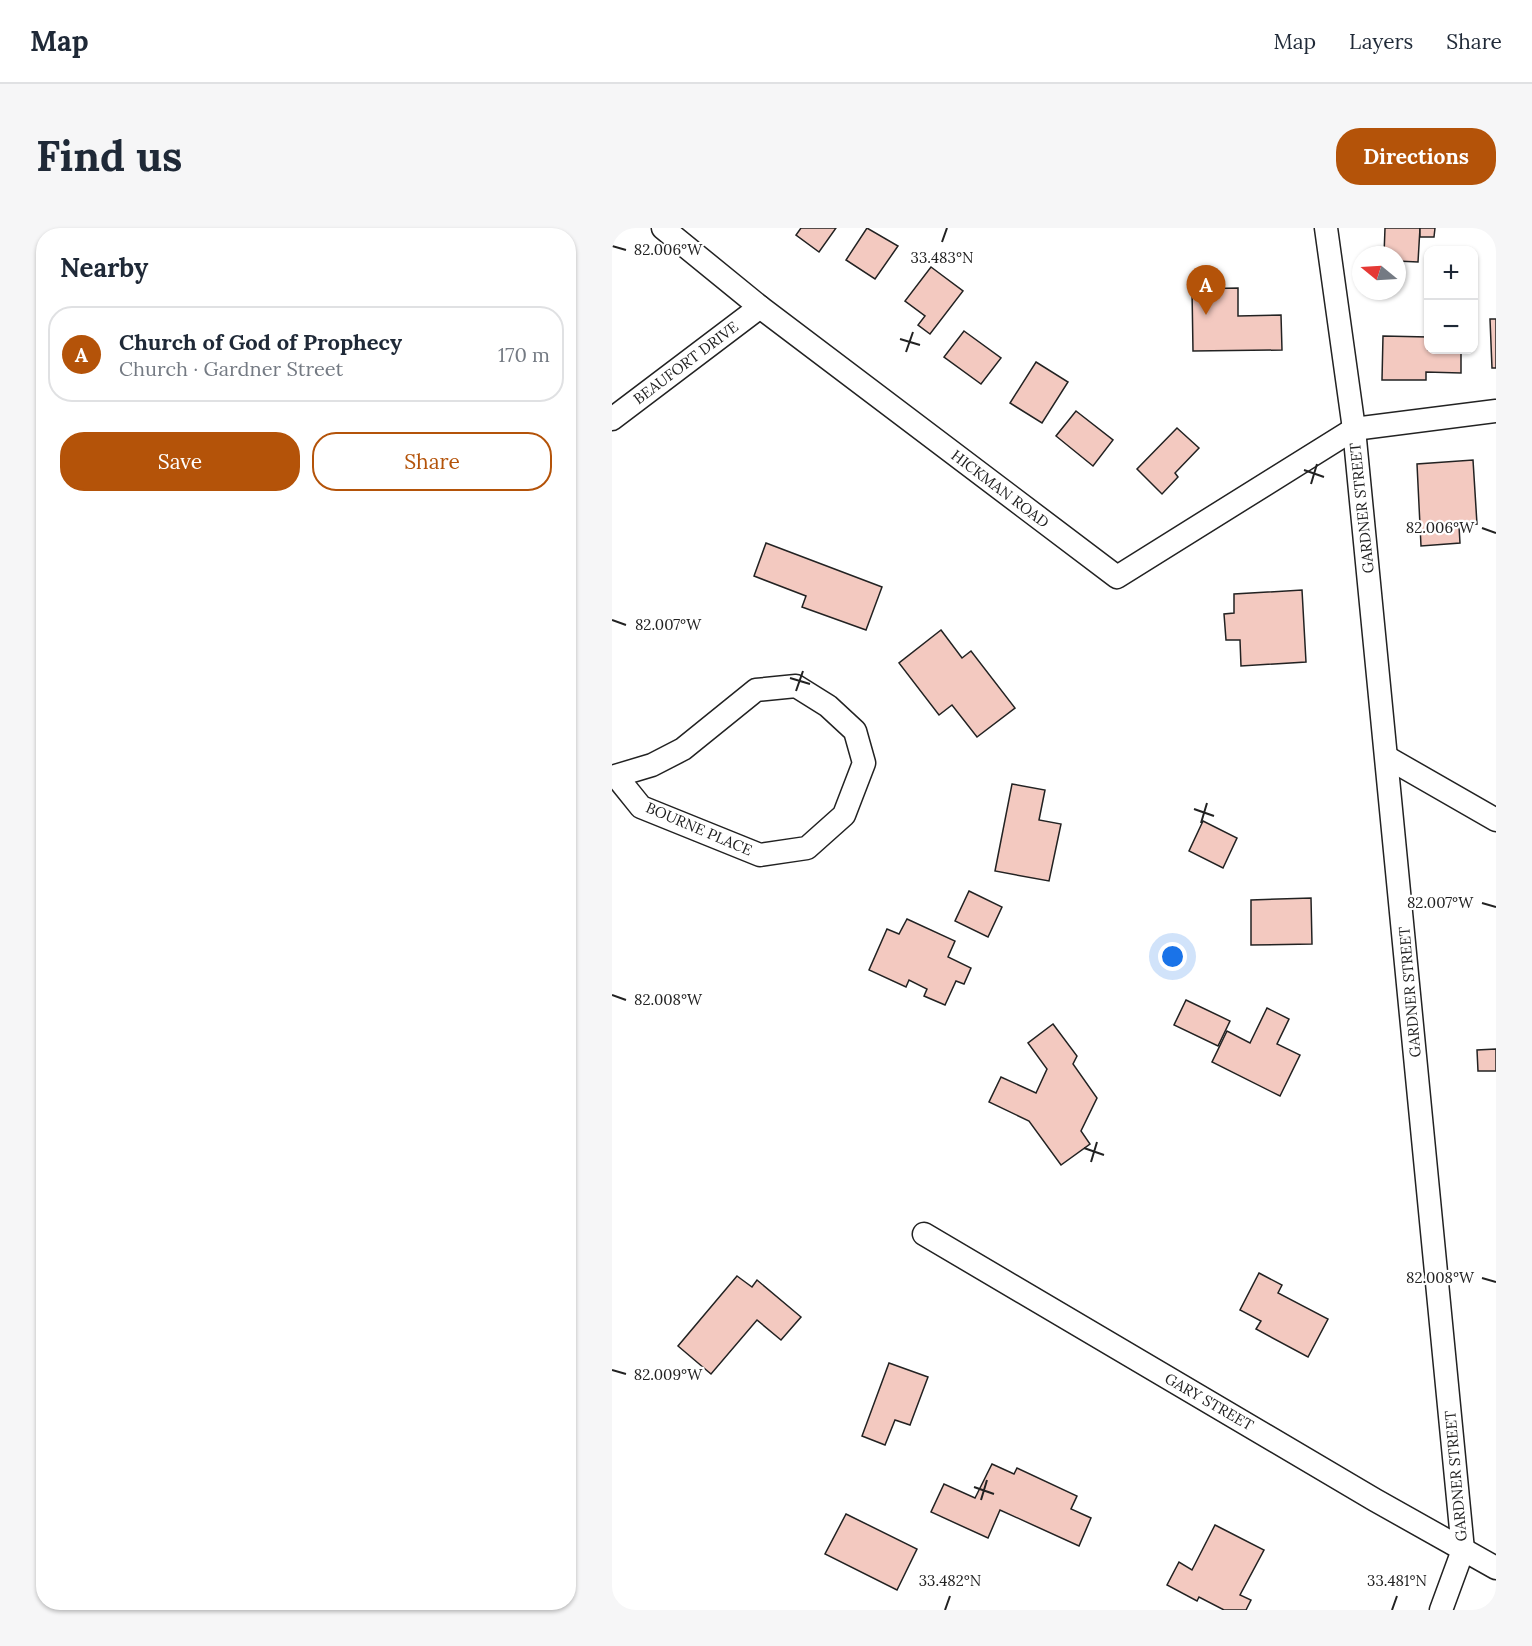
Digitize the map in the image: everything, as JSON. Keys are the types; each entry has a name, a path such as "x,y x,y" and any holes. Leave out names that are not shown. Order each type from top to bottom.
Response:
{"street":[{"name":"HICKMAN ROAD","path":"663,228 760,308 1117,577 1354,429"},
{"name":"GARDNER STREET","path":"1326,228 1354,429 1388,758 1463,1550 1440,1610"},
{"name":"BEAUFORT DRIVE","path":"612,419 760,308"},
{"path":"1354,429 1496,411"},
{"name":"BOURNE PLACE","path":"796,686 828,706 855,731 864,763 844,815 807,848 760,855 641,807 614,777 652,765 683,749 756,690 796,686"},
{"path":"1388,758 1496,820"},
{"name":"GARY STREET","path":"924,1234 1496,1568"}],"building":[{"path":"801,228 836,228 819,252 796,235"},
{"path":"867,228 898,246 875,279 846,260"},
{"path":"1385,228 1420,228 1418,262 1406,261 1406,246 1384,246"},
{"path":"1420,228 1435,228 1434,237 1420,237"},
{"path":"931,267 963,291 930,334 918,325 925,316 905,301"},
{"path":"1238,288 1238,316 1281,315 1282,350 1193,351 1192,289"},
{"path":"1490,319 1496,319 1496,368 1492,368"},
{"path":"964,331 1001,358 981,384 944,357"},
{"path":"1383,336 1424,337 1424,354 1461,354 1461,373 1426,372 1426,380 1382,380"},
{"path":"1036,362 1068,382 1042,423 1010,403"},
{"path":"1076,411 1113,440 1093,466 1056,436"},
{"path":"1177,428 1199,448 1175,473 1178,477 1162,494 1137,469"},
{"path":"1473,460 1477,524 1459,526 1460,543 1421,546 1417,464"},
{"path":"766,543 882,587 866,630 802,607 806,596 754,576"},
{"path":"1302,590 1306,662 1241,666 1240,640 1226,640 1224,614 1234,613 1234,594"},
{"path":"941,630 962,658 971,651 1015,708 977,737 952,705 939,715 899,663"},
{"path":"1012,784 1045,790 1039,820 1061,824 1049,881 995,871"},
{"path":"1203,821 1237,838 1223,868 1189,851"},
{"path":"969,891 1002,907 988,937 955,921"},
{"path":"1311,898 1312,944 1251,945 1251,900"},
{"path":"907,919 955,941 948,957 971,968 964,984 956,981 945,1005 924,996 927,989 909,980 906,987 869,970 887,929 899,934"},
{"path":"1186,1000 1230,1021 1218,1046 1174,1025"},
{"path":"1267,1008 1289,1019 1277,1044 1300,1055 1280,1096 1212,1062 1227,1031 1250,1043"},
{"path":"1053,1024 1077,1056 1073,1064 1097,1098 1081,1131 1090,1144 1061,1165 1029,1121 989,1102 1001,1077 1036,1093 1047,1069 1028,1043"},
{"path":"1496,1049 1496,1071 1478,1071 1477,1050"},
{"path":"1259,1273 1282,1285 1278,1293 1328,1319 1308,1357 1256,1329 1261,1321 1240,1310"},
{"path":"737,1276 752,1287 757,1280 801,1317 781,1340 757,1320 711,1374 678,1346"},
{"path":"889,1363 928,1377 910,1425 895,1420 885,1445 862,1436"},
{"path":"992,1464 1014,1474 1017,1468 1077,1496 1071,1509 1091,1518 1079,1546 1000,1510 988,1538 931,1512 944,1484 975,1498"},
{"path":"846,1514 917,1549 897,1590 825,1554"},
{"path":"1215,1525 1264,1550 1240,1595 1251,1600 1246,1610 1224,1610 1199,1597 1197,1601 1167,1585 1179,1562 1192,1570"}],"place":[{"name":"Church of God of Prophecy","path":"1206,315"}]}
